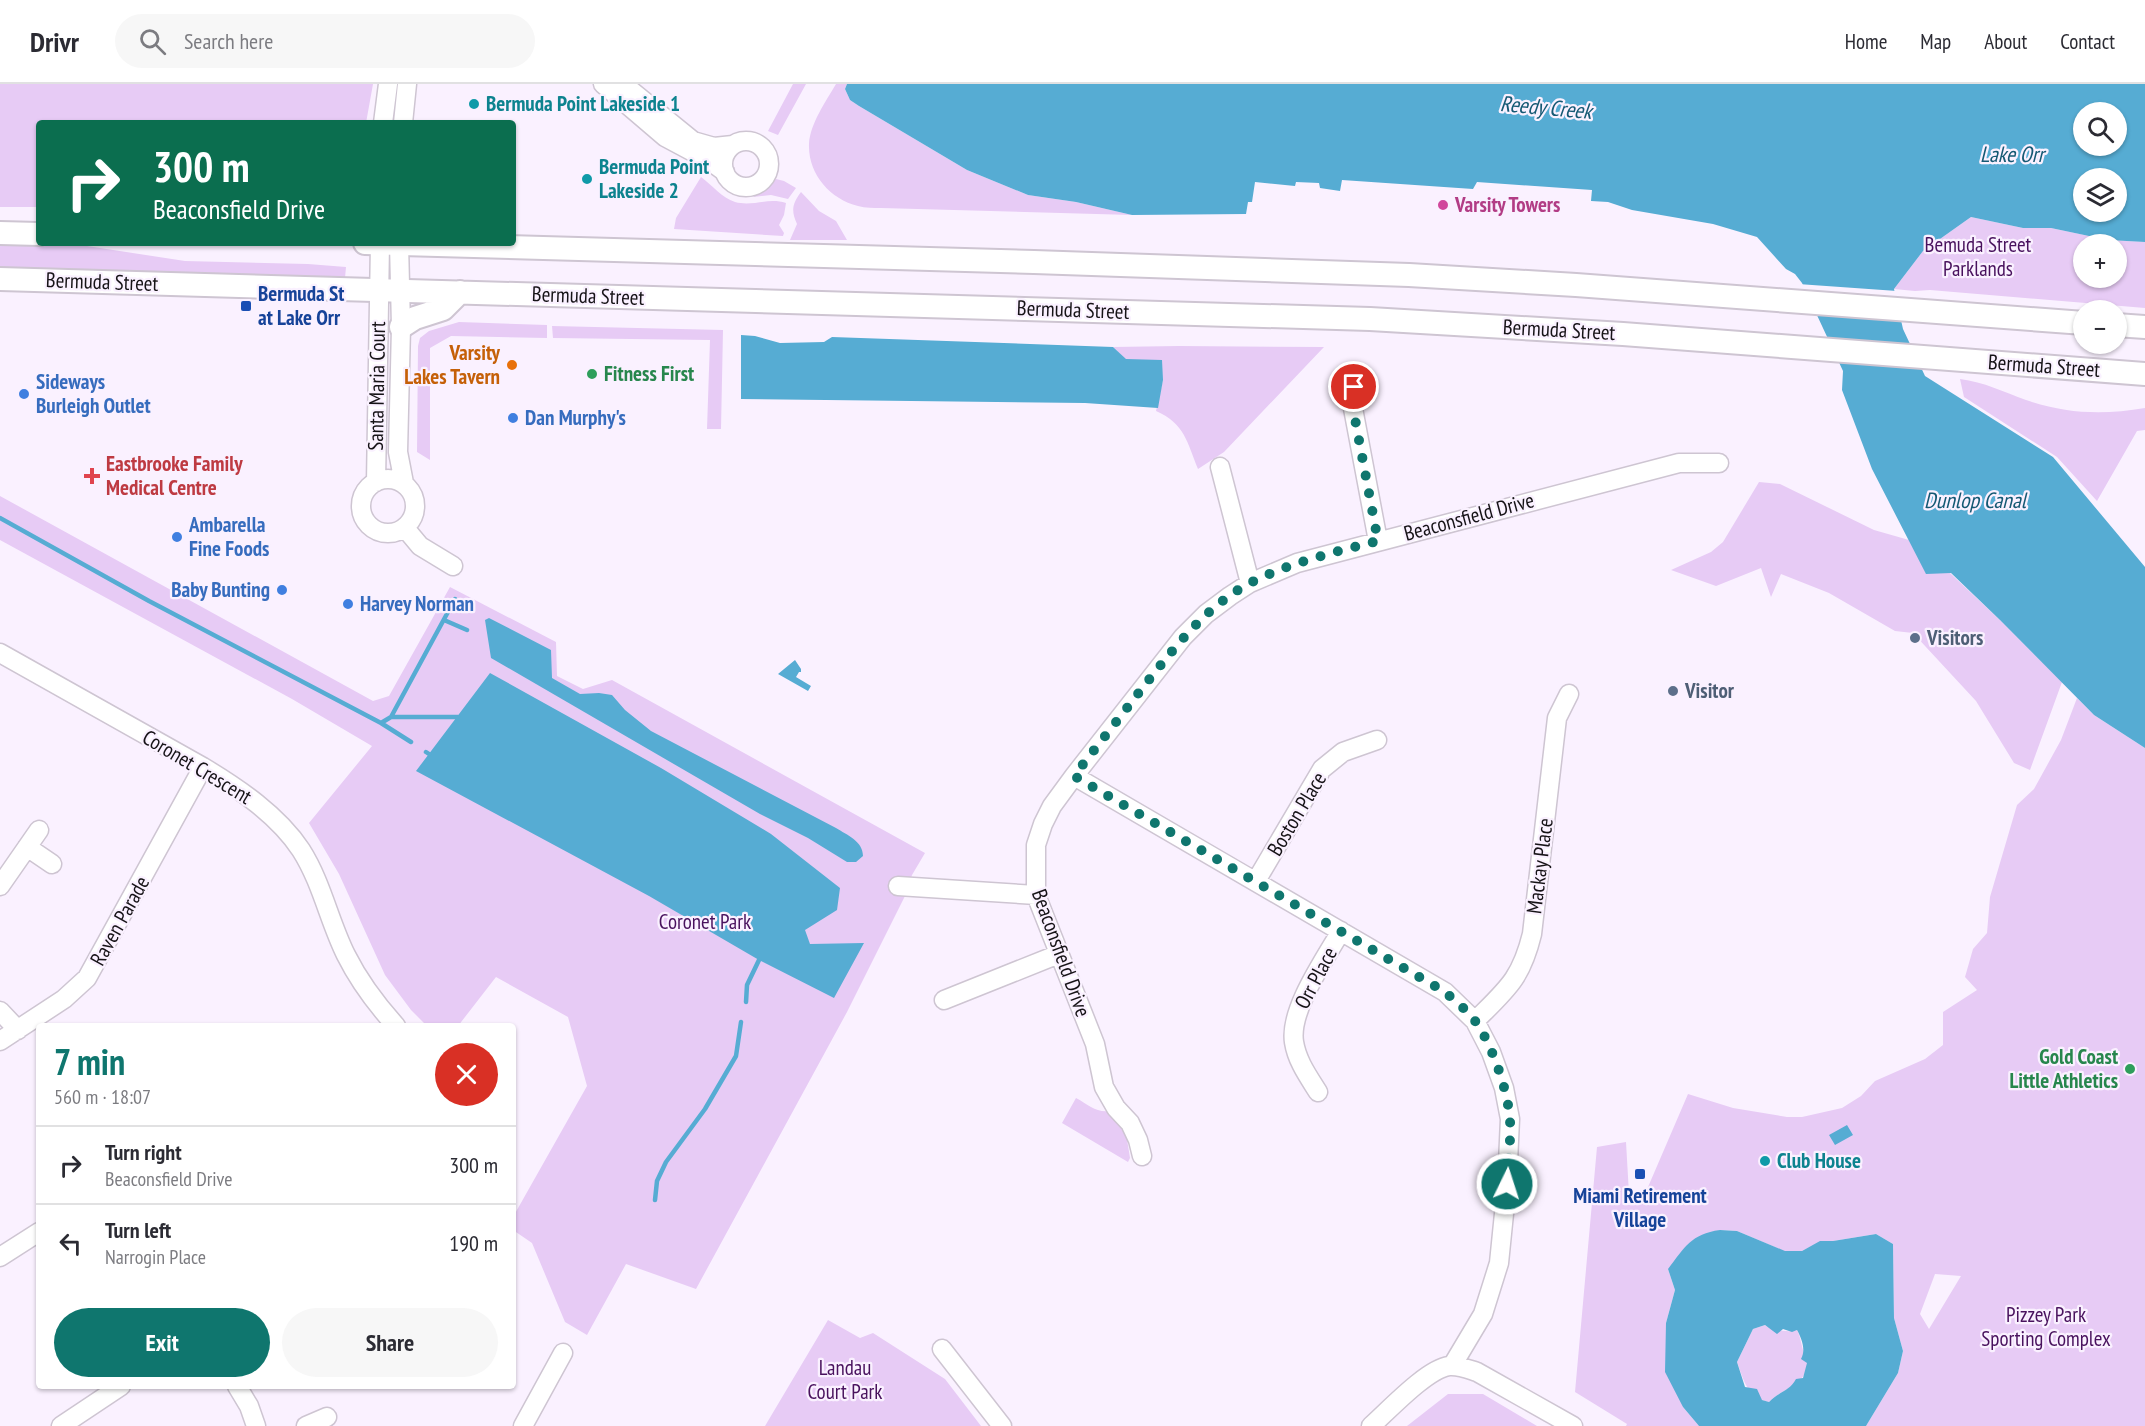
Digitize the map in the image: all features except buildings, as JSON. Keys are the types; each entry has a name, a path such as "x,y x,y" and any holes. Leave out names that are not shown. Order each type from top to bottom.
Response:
{"main road":[{"path":"0,233 36,234"},
{"path":"516,246 1362,273 1576,285 2073,322"},
{"name":"Bermuda Street","path":"0,279 1370,319 1623,334 2145,374"},
{"path":"401,327 415,318 444,309 460,292"},
{"path":"2127,326 2145,327"}],"street":[{"path":"383,120 388,84"},
{"path":"403,120 407,84"},
{"path":"603,84 665,137 710,161 725,172 734,184 749,187 762,181 769,169 768,157 760,146 747,141 733,145 708,146 693,141 623,84"},
{"path":"725,172 724,157 733,145"},
{"path":"381,246 390,291"},
{"path":"390,291 398,246"},
{"name":"Santa Maria Court","path":"390,291 401,327 398,452 404,483"},
{"name":"Santa Maria Court","path":"376,482 390,291"},
{"path":"1355,380 1352,403 1378,541"},
{"name":"Beaconsfield Drive","path":"1142,1156 1130,1123 1116,1108 1104,1087 1095,1044 1036,895 1036,844 1052,806 1183,637 1206,614 1250,583 1297,562 1679,463 1719,463"},
{"path":"1220,467 1250,583"},
{"path":"390,479 404,483 410,489 416,503 413,517 405,528 390,533 373,529 367,523 362,510 362,502 369,487 376,482 390,479"},
{"path":"405,528 420,546 453,566"},
{"name":"Coronet Crescent","path":"0,653 203,767 259,805 300,849 326,899 346,955 376,1004 393,1023"},
{"name":"Mackay Place","path":"1475,1021 1514,982 1526,960 1532,934 1557,718 1569,694"},
{"name":"Boston Place","path":"1256,881 1322,769 1343,752 1377,740"},
{"name":"Raven Parade","path":"0,1041 64,999 87,978 102,955 203,767"},
{"path":"1074,776 1445,992 1475,1021 1491,1052 1504,1088 1510,1119 1508,1173 1499,1263 1483,1314 1452,1366"},
{"path":"0,886 39,830"},
{"path":"27,847 52,864"},
{"path":"898,886 1036,895"},
{"name":"Orr Place","path":"1318,1092 1302,1067 1294,1042 1293,1030 1301,1001 1341,932"},
{"path":"944,1000 1059,954"},
{"path":"0,1011 18,1030"},
{"path":"0,1257 36,1234"},
{"path":"942,1348 1002,1426"},
{"path":"523,1426 562,1353"},
{"path":"1371,1426 1434,1371 1452,1366 1477,1372 1573,1426"},
{"path":"61,1426 117,1389"},
{"path":"239,1389 249,1406 256,1426"},
{"path":"306,1426 327,1417"}],"green space":[{"path":"0,84 373,84 367,120 36,120 36,207 0,207"},
{"path":"793,84 806,84 778,135 768,131"},
{"path":"836,84 847,84 845,89 850,100 967,170 1028,195 1076,202 1132,215 872,208 848,203 838,198 823,184 812,165 810,155 809,144 812,129"},
{"path":"701,177 721,194 735,202 779,201 786,203 779,225 784,233 783,236 674,229 676,218"},
{"path":"776,179 796,188 788,199 771,195 753,197"},
{"path":"801,192 819,211 836,221 847,240 790,240 797,224 793,211 794,204"},
{"name":"Bemuda Street Parklands","path":"1971,217 2023,228 2051,228 2080,234 2073,234 2073,288 2127,288 2127,241 2145,242 2145,308 2127,306 2127,300 2073,300 2073,302 1894,289 1923,251"},
{"path":"0,243 87,246 185,261 346,267 345,278 0,268"},
{"path":"459,322 547,325 547,338 451,336 430,348 430,460 417,452 418,346 420,338 429,331"},
{"path":"552,326 723,330 721,429 707,429 710,340 553,338"},
{"path":"1113,347 1324,347 1224,452 1198,469 1188,442 1179,428 1166,416 1156,411 1163,380 1125,359"},
{"path":"1960,379 1986,385 2041,405 2070,411 2115,412 2145,408 2145,430 2137,431 2097,501 2057,457 1964,397"},
{"path":"1759,482 1780,484 1874,530 1909,540 1926,573 1950,573 2062,682 2030,770 2014,763 1976,701 1913,633 1895,631 1829,593 1781,574 1771,597 1761,568 1716,586 1671,570 1711,552 1723,542"},
{"name":"Coronet Park","path":"0,496 373,701 389,696 450,587 556,642 557,676 583,689 612,680 925,853 912,875 905,896 847,1012 696,1289 626,1264 587,1335 565,1322 532,1243 516,1232 516,1212 587,1086 568,1017 496,977 460,1023 424,1023 411,1010 385,975 339,874 309,823 372,746 292,699 0,540"},
{"name":"Pizzey Park Sporting Complex","path":"2077,698 2094,715 2145,748 2145,1426 1866,1426 1898,1373 1903,1351 1894,1318 1893,1244 1876,1234 1820,1242 1802,1251 1784,1251 1737,1231 1720,1230 1668,1269 1675,1290 1666,1323 1683,1407 1699,1426 1626,1426 1627,1424 1575,1392 1597,1147 1626,1142 1629,1194 1645,1194 1688,1094 1733,1108 1787,1117 1802,1117 1842,1108 1861,1096 1875,1081 1925,1059 1943,1045 1943,1012 1977,990 1965,977 1973,949 1987,933 1990,897 2017,805 2034,789 2061,740","holes":["1935,1274 1961,1276 1929,1329 1920,1314"]},
{"path":"1076,1098 1097,1110 1110,1111 1126,1133 1130,1158 1128,1162 1062,1123"},
{"name":"Landau Court Park","path":"828,1320 860,1338 873,1333 945,1379 981,1426 765,1426"},
{"path":"1765,1325 1780,1331 1797,1330 1807,1362 1804,1376 1769,1402 1756,1396 1747,1387 1737,1362 1753,1329"},
{"path":"1448,1394 1483,1394 1537,1426 1407,1426"}],"water":[{"name":"Lake Orr","path":"847,84 2145,84 2145,242 2127,241 2127,234 2080,234 2051,228 2023,228 1971,217 1923,251 1894,289 1903,329 1925,376 2053,457 2145,567 2145,748 2094,715 1951,573 1926,574 1872,469 1842,390 1843,371 1802,283 1757,237 1713,224 1632,210 1608,202 1591,201 1592,190 1477,182 1473,189 1342,180 1340,191 1320,188 1319,183 1296,182 1295,186 1255,182 1252,202 1248,202 1246,214 1132,215 1076,202 1028,195 967,170 850,100 845,89"},
{"path":"741,335 755,336 780,343 824,342 832,337 1113,347 1126,359 1162,360 1163,380 1158,408 1085,403 741,399"},
{"path":"489,618 551,650 552,678 580,694 612,695 625,710 651,731 849,836 860,846 863,856 856,862 847,862 491,658 485,620"},
{"path":"795,660 801,669 796,677 811,686 808,691 778,674"},
{"path":"490,673 661,768 771,834 840,888 837,910 805,930 810,944 864,943 834,998 759,960 649,896 416,771"},
{"path":"1847,1125 1853,1135 1835,1145 1829,1135"},
{"path":"1737,1231 1785,1251 1802,1251 1820,1241 1876,1234 1893,1244 1894,1318 1903,1351 1898,1373 1866,1426 1699,1426 1683,1407 1665,1372 1666,1323 1675,1290 1668,1269 1695,1238 1710,1232","holes":["1765,1325 1777,1334 1783,1329 1792,1332 1797,1330 1803,1344 1801,1359 1807,1363 1803,1378 1796,1379 1791,1386 1769,1402 1762,1400 1757,1389 1745,1387 1737,1362 1753,1329"]}],"pier":[{"path":"1798,284 1897,291 1904,318 1811,311"}],"waterway":[{"path":"0,518 149,601 381,723 391,717 455,599"},
{"path":"444,620 467,630"},
{"path":"391,717 458,717"},
{"path":"381,723 411,742"},
{"path":"746,1002 747,985 759,960"},
{"path":"655,1200 657,1181 666,1162 705,1109 736,1056 741,1022"}],"place":[{"name":"Bermuda Point Lakeside 1","path":"474,104"},
{"name":"Bermuda Point Lakeside 2","path":"587,179"},
{"name":"Varsity Towers","path":"1443,205"},
{"name":"Bermuda St at Lake Orr","path":"246,306"},
{"name":"Varsity Lakes Tavern","path":"512,365"},
{"name":"Fitness First","path":"592,374"},
{"name":"Sideways Burleigh Outlet","path":"24,394"},
{"name":"Dan Murphy's","path":"513,418"},
{"name":"Eastbrooke Family Medical Centre","path":"92,476"},
{"name":"Ambarella Fine Foods","path":"177,537"},
{"name":"Baby Bunting","path":"282,590"},
{"name":"Harvey Norman","path":"348,604"},
{"name":"Visitors","path":"1915,638"},
{"name":"Visitor","path":"1673,691"},
{"name":"Gold Coast Little Athletics","path":"2130,1069"},
{"name":"Club House","path":"1765,1161"},
{"name":"Miami Retirement Village","path":"1640,1174"}],"route":[{"path":"1354,387 1352,403 1378,541 1297,562 1268,574 1250,583 1206,614 1183,637 1074,776 1445,992 1461,1005 1475,1021 1491,1052 1504,1088 1510,1119 1507,1184"}],"water label":[{"name":"Reedy Creek","path":"1546,107"},
{"name":"Dunlop Canal","path":"1975,500"}]}
